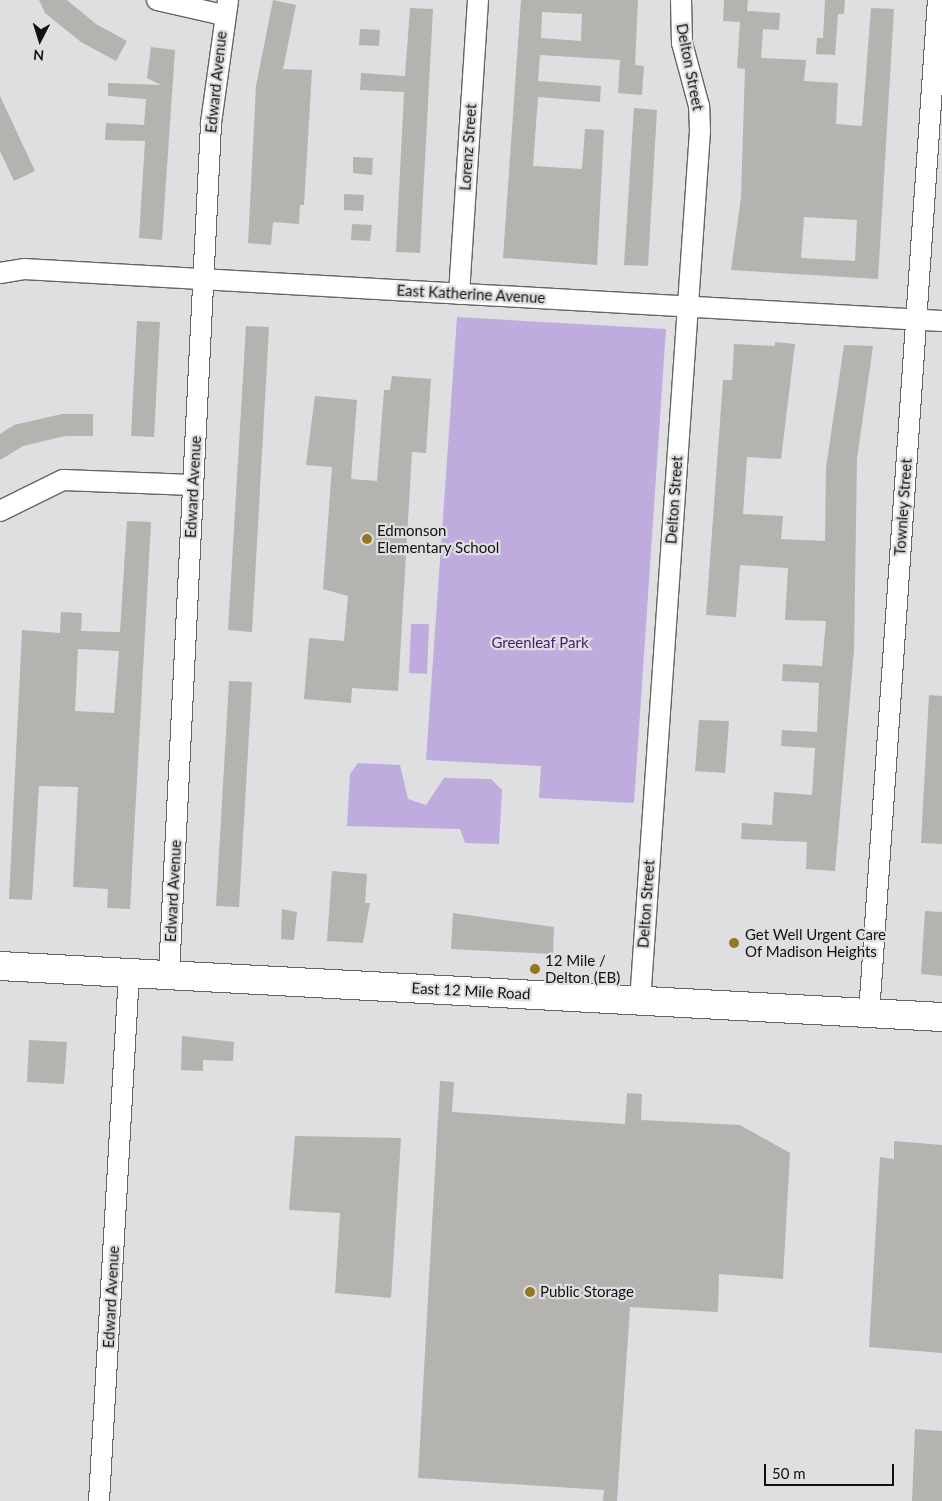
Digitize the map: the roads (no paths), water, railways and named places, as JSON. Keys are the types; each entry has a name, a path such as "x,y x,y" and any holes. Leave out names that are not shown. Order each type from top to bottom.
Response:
{"main road":[{"name":"East 12 Mile Road","path":"0,966 942,1017"}],"street":[{"path":"156,0 225,8"},
{"name":"Lorenz Street","path":"459,294 478,0"},
{"name":"Delton Street","path":"640,1002 700,119 682,43 680,0"},
{"name":"Townley Street","path":"869,1014 938,0"},
{"name":"Edward Avenue","path":"169,974 213,89 225,8"},
{"name":"East Katherine Avenue","path":"2,267 942,321"},
{"path":"0,511 63,480 194,485"},
{"name":"Edward Avenue","path":"100,1501 129,973"}],"place":[{"name":"Edmonson Elementary School","path":"367,539"},
{"name":"Get Well Urgent Care Of Madison Heights","path":"734,943"},
{"name":"12 Mile / Delton (EB)","path":"535,969"},
{"name":"Public Storage","path":"530,1292"}],"park label":[{"name":"Greenleaf Park","path":"540,643"}]}
